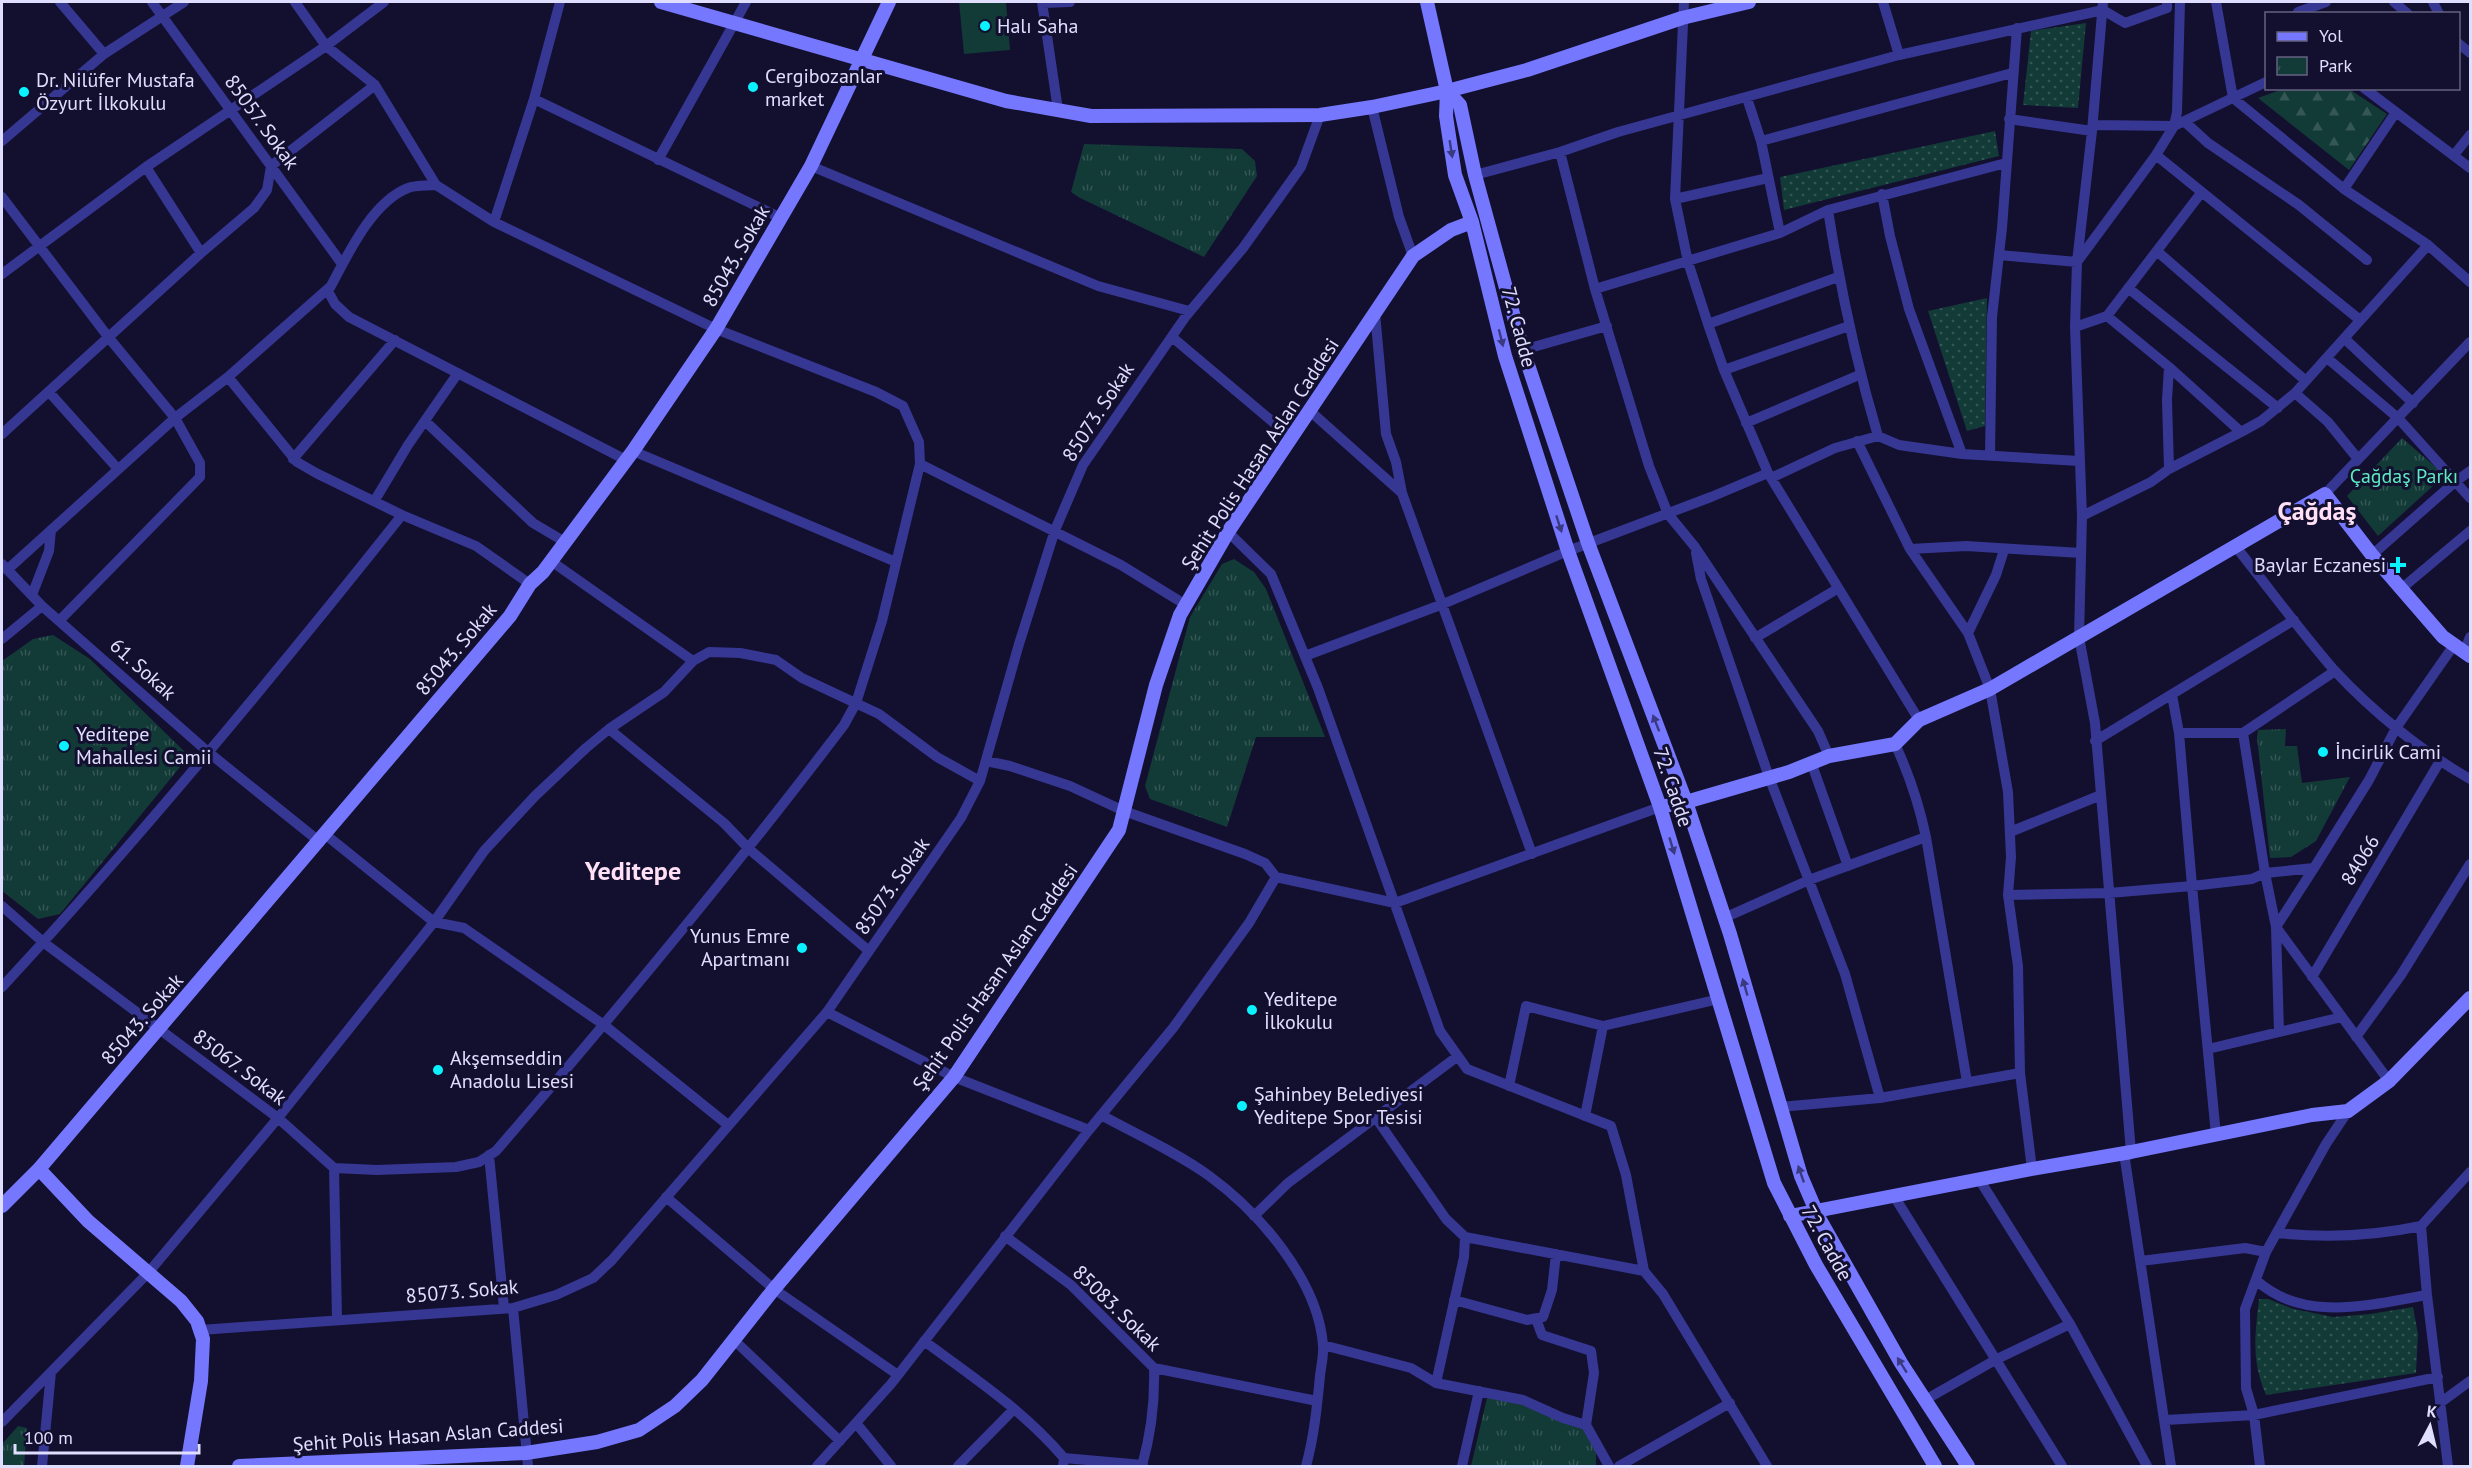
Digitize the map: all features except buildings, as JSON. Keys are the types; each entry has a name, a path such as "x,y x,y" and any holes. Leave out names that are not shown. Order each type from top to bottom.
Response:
{"street":[{"path":"60,2 104,54"},
{"name":"85057. Sokak","path":"152,2 342,264"},
{"path":"2,141 104,54 184,2"},
{"path":"295,2 326,46 375,85 436,185 494,222 716,329 876,392 903,406 919,442 920,464 882,621 856,703 844,725 749,849 604,1025 496,1151 479,1162 456,1167 377,1170 334,1168 337,1319"},
{"path":"2,274 38,245 146,168 326,46 384,2"},
{"path":"494,222 534,99 561,2"},
{"path":"661,2 1006,101 1090,116 1320,115 1372,107 1447,91 1527,70 1682,18 1749,2"},
{"path":"658,160 746,2"},
{"name":"85043. Sokak","path":"2,1206 39,1169 510,616 530,584 551,561 630,455 716,329 811,166 889,2"},
{"path":"1059,110 1042,2 1070,2"},
{"path":"1427,2 1447,91 1460,105 1475,175 1523,350 1588,543 1686,802 1724,918 1801,1176 1815,1211 1901,1363 1968,1467"},
{"path":"1684,2 1675,199 1688,262 1708,324 1724,370 1769,475 1919,720"},
{"path":"1882,2 1899,55"},
{"path":"2103,6 2125,23 2167,8 2167,2"},
{"path":"2180,2 2177,112 2179,123 2299,205 2367,260"},
{"path":"2216,2 2233,98 2344,189 2428,245 2470,282"},
{"path":"2297,9 2326,2"},
{"path":"2394,2 2406,12"},
{"path":"1475,175 1560,152 1618,132 1899,55 2103,6"},
{"path":"2103,6 2077,262 2075,327 2082,516 2079,637 2095,723 2127,1153 2171,1467"},
{"path":"1990,456 1992,317 2017,28"},
{"path":"1761,141 2012,73"},
{"path":"2009,119 2092,128 2179,123 2265,82"},
{"path":"2,434 201,253 254,208 267,190 271,166 375,85"},
{"path":"2367,90 2470,168"},
{"name":"72. Cadde","path":"1447,91 1446,116 1455,175 1472,222 1505,356 1568,551 1660,807 1774,1183 1816,1265 1935,1467"},
{"path":"1747,98 1761,141 1780,232"},
{"path":"534,99 781,218"},
{"path":"1372,107 1399,217 1413,256"},
{"path":"2344,189 2396,112"},
{"name":"85073. Sokak","path":"200,1330 508,1308 556,1295 593,1278 612,1260 827,1012 961,818 980,781 1019,644 1055,530 1083,465 1152,363 1190,312 1243,248 1302,167 1320,115"},
{"path":"2077,262 2179,123"},
{"path":"2454,155 2470,135"},
{"path":"1560,152 1595,289 1649,466 1668,514 1695,547 1818,730 1829,756"},
{"path":"2156,155 2360,320"},
{"path":"1595,289 1780,232 1828,210 2006,163"},
{"path":"811,166 1098,286 1190,312"},
{"path":"146,168 201,253"},
{"path":"1675,199 1768,178"},
{"path":"436,185 409,188 389,199 357,237 328,291 335,304 349,317 458,373 630,455 896,562"},
{"path":"2075,327 2107,316 2201,193"},
{"path":"1882,194 1890,236 1909,309 1962,454"},
{"path":"2,197 109,338 175,418 200,463 200,477 60,620"},
{"path":"1828,210 1838,277 1859,375 1878,436"},
{"name":"Şehit Polis Hasan Aslan Caddesi","path":"239,1467 527,1460 639,1430 675,1406 696,1387 774,1289 954,1077 1119,830 1156,685 1180,615 1228,532 1413,256 1452,230 1472,222"},
{"path":"2082,516 2151,482 2169,469 2261,421 2278,408 2345,339 2428,245"},
{"path":"2158,252 2306,381"},
{"path":"1999,255 2077,262"},
{"path":"1708,324 1838,277"},
{"path":"4,567 51,530 175,418 228,377 331,286"},
{"path":"2128,288 2278,408"},
{"path":"1375,313 1386,434 1396,462 1402,493 1532,854"},
{"path":"2107,316 2169,367 2241,432"},
{"path":"1523,350 1607,326"},
{"path":"1724,370 1849,326"},
{"path":"1172,337 1292,438"},
{"path":"2345,339 2413,403"},
{"path":"293,459 395,340"},
{"path":"986,761 1010,766 1070,786 1124,811 1245,854 1265,863 1276,877 1395,903 1660,807 1686,802 1769,777 1829,756 1894,744 1919,720 1990,689 2325,494 2470,342"},
{"path":"2327,358 2398,418 2470,498"},
{"path":"2169,367 2167,400 2169,469"},
{"path":"375,501 408,445 458,373"},
{"path":"1746,423 1859,375"},
{"path":"228,377 293,459 316,473 402,515 476,546 530,584"},
{"path":"49,392 118,469"},
{"path":"2295,393 2328,422 2358,459"},
{"path":"1310,411 1402,493"},
{"path":"426,422 533,523 565,542"},
{"path":"1305,656 1443,604 1588,543 1857,441 1878,436 1899,445 1962,454 2079,461"},
{"path":"1857,441 1910,549 1968,633 1990,689 2008,792 2010,832 2008,895 2018,966 2020,1073 2032,1168"},
{"path":"920,464 1055,530 1121,565 1186,605"},
{"path":"2372,555 2470,471"},
{"path":"2325,494 2372,555 2443,637 2463,651"},
{"path":"2,987 267,685 402,515"},
{"path":"32,595 49,551 51,530"},
{"path":"2401,589 2470,531"},
{"path":"1228,532 1271,574 1305,656 1440,1031 1467,1069 1611,1126 1626,1175 1644,1271 1663,1294 1767,1467"},
{"path":"1910,549 1965,546 2081,553"},
{"path":"1695,547 1701,579 1769,777 1845,974 1880,1098"},
{"path":"2236,547 2335,671 2396,728 2439,761 2470,779"},
{"path":"1968,633 1996,575 2004,550"},
{"path":"551,561 693,661"},
{"name":"61. Sokak","path":"4,567 42,606 208,752 434,922"},
{"path":"1755,638 1837,589"},
{"path":"2,639 42,606"},
{"path":"2095,741 2294,620"},
{"path":"2276,927 2369,780 2396,728 2463,651 2470,636"},
{"path":"2,1422 148,1272 278,1118 434,922 484,851 536,796 609,729 664,692 693,661 709,652 740,653 776,660 802,678 879,714 937,757 980,781"},
{"path":"2179,733 2243,734 2335,671"},
{"path":"2172,695 2179,733 2216,1135"},
{"path":"609,729 724,823 749,849 869,951"},
{"path":"2243,734 2276,927 2279,1032"},
{"path":"1894,744 1907,768 1926,837 1967,1082"},
{"name":"84066","path":"2313,977 2439,761"},
{"path":"1810,762 1848,866"},
{"path":"2010,832 2101,795"},
{"path":"1724,918 1809,880 1926,837"},
{"path":"2356,1037 2401,975 2470,864"},
{"path":"2008,895 2109,892 2192,886 2252,879 2265,873 2314,868"},
{"path":"817,1467 898,1375 1089,1130 1173,1028 1249,923 1276,877"},
{"name":"85067. Sokak","path":"2,906 43,942 278,1118 334,1168"},
{"path":"434,922 464,928 604,1025 728,1125"},
{"path":"2276,927 2389,1081"},
{"path":"2260,1467 2254,1415 2246,1388 2245,1309 2266,1252 2326,1144 2348,1111 2389,1081 2470,998"},
{"path":"1509,1086 1526,1006 1603,1026 1719,999"},
{"path":"827,1012 954,1077 1089,1130"},
{"path":"2208,1049 2342,1017"},
{"path":"1584,1116 1603,1026"},
{"path":"1254,1216 1288,1183 1458,1056"},
{"path":"1780,1107 1880,1098 2020,1073"},
{"path":"1790,1216 2032,1168 2127,1153 2312,1115 2348,1111"},
{"path":"1101,1115 1207,1175 1244,1204 1296,1269 1313,1302 1323,1345 1306,1467"},
{"path":"1376,1118 1446,1219 1465,1237 1644,1271"},
{"path":"489,1155 527,1460"},
{"path":"39,1169 88,1221 181,1301 197,1321 203,1339 201,1381 187,1467"},
{"path":"2277,1233 2313,1237 2393,1232 2421,1226 2470,1172"},
{"path":"1979,1179 2070,1324 2147,1467"},
{"path":"1894,1196 2062,1467"},
{"path":"666,1197 774,1289 898,1375"},
{"path":"2421,1226 2448,1467"},
{"name":"85083. Sokak","path":"1005,1236 1071,1285 1154,1368 1155,1393 1149,1440 1142,1466"},
{"path":"1436,1383 1464,1257 1465,1237"},
{"path":"2141,1261 2245,1248 2266,1252"},
{"path":"1454,1300 1527,1320 1543,1317 1552,1290 1556,1254"},
{"path":"2256,1280 2270,1293 2299,1305 2308,1306 2337,1308 2427,1295"},
{"path":"1536,1319 1542,1335 1591,1351 1594,1373 1586,1425 1609,1467"},
{"path":"1925,1400 1997,1359 2070,1324"},
{"path":"734,1340 840,1441"},
{"path":"924,1341 1044,1434 1064,1462 1142,1466"},
{"path":"1323,1345 1411,1368 1436,1383 1523,1400 1563,1418 1586,1425"},
{"path":"1154,1368 1317,1401"},
{"path":"42,1467 51,1372"},
{"path":"2166,1420 2254,1415 2438,1377"},
{"path":"2440,1403 2470,1381"},
{"path":"1462,1467 1479,1391"},
{"path":"1618,1467 1730,1402"},
{"path":"958,1467 1014,1409"},
{"path":"856,1424 891,1467"}],"green space":[{"name":"Halı Saha","path":"959,2 1006,2 1010,50 964,54"},
{"path":"2086,23 2078,108 2023,105 2031,31"},
{"path":"2280,90 2351,90 2387,114 2349,170 2258,98"},
{"path":"1995,131 1999,156 1784,210 1780,177"},
{"path":"1084,144 1242,149 1255,161 1257,176 1204,257 1071,192"},
{"path":"1987,298 1985,426 1967,431 1928,311"},
{"name":"Çağdaş Parkı","path":"2402,438 2445,475 2378,536 2347,496"},
{"path":"1234,559 1254,572 1266,589 1325,737 1256,737 1227,827 1150,799 1145,786 1190,617 1222,564"},
{"path":"53,635 90,659 189,756 60,914 38,919 2,891 2,661 33,639"},
{"path":"2286,729 2285,746 2297,746 2302,783 2350,777 2316,841 2291,857 2270,858 2257,737 2258,730"},
{"path":"2259,1299 2268,1299 2294,1309 2333,1317 2413,1307 2418,1334 2416,1373 2266,1395 2256,1359"},
{"path":"1491,1394 1572,1416 1596,1445 1596,1466 1471,1466 1487,1398"},
{"path":"18,1426 27,1428 24,1466 2,1466 2,1444"}],"place":[{"name":"Halı Saha","path":"985,26"},
{"name":"Cergibozanlar market","path":"753,87"},
{"name":"Dr. Nilüfer Mustafa Özyurt İlkokulu","path":"24,92"},
{"name":"Baylar Eczanesi","path":"2398,565"},
{"name":"Yeditepe Mahallesi Camii","path":"64,746"},
{"name":"İncirlik Cami","path":"2323,752"},
{"name":"Yunus Emre Apartmanı","path":"802,948"},
{"name":"Yeditepe İlkokulu","path":"1252,1010"},
{"name":"Akşemseddin Anadolu Lisesi","path":"438,1070"},
{"name":"Şahinbey Belediyesi Yeditepe Spor Tesisi","path":"1242,1106"}],"district":[{"name":"Çağdaş","path":"2317,511"},
{"name":"Yeditepe","path":"633,871"}]}
